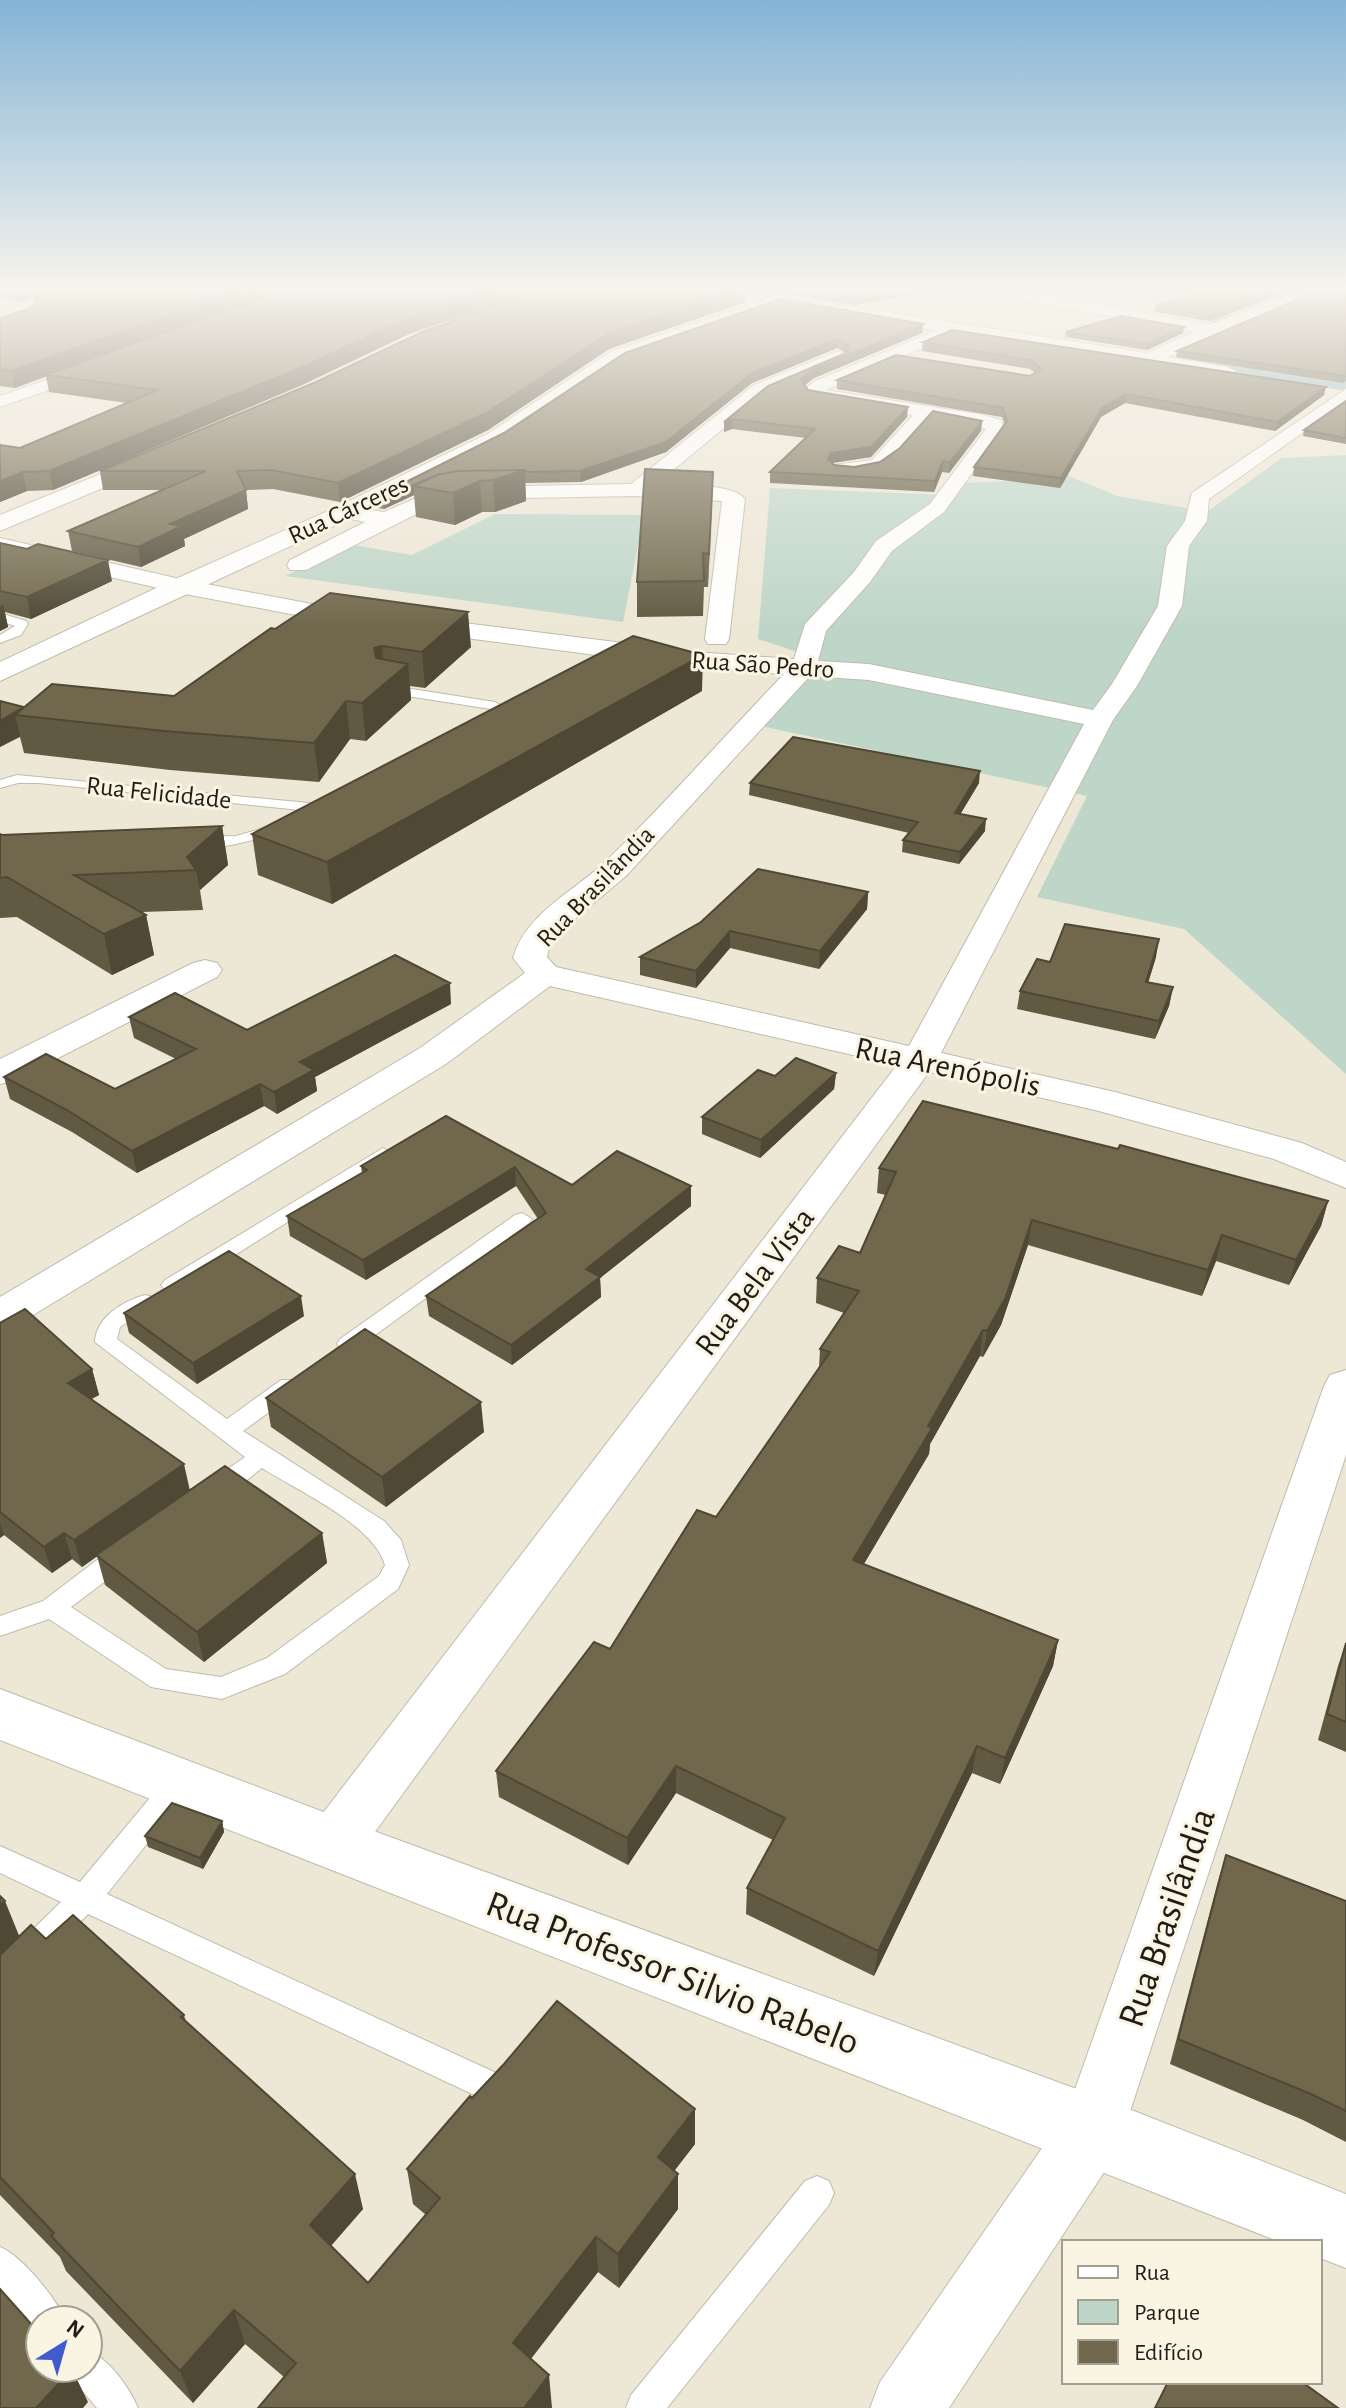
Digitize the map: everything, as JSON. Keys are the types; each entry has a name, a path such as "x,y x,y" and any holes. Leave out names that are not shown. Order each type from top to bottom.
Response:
{"street":[{"name":"Rua Cárceres","path":"0,673 180,586 345,512 496,437 546,403"},
{"path":"636,490 742,403"},
{"path":"876,403 926,412"},
{"name":"Rua Bela Vista","path":"333,1844 919,1060 1112,702 1170,606 1178,546 1196,521 1199,497 1331,403"},
{"path":"840,469 867,469 879,464 926,412"},
{"name":"Rua Brasilândia","path":"0,1316 433,1056 544,975 530,958 534,942 540,934 615,869 804,667 814,629 862,577 884,546 937,508 995,429 994,424 926,412"},
{"path":"0,524 169,452"},
{"path":"298,565 432,498 459,493 636,490 712,493 735,499 717,639"},
{"path":"345,512 387,519"},
{"name":"Rua São Pedro","path":"0,545 180,586 312,611 695,660 869,672 1112,702"},
{"path":"0,1073 205,970"},
{"name":"Rua Arenópolis","path":"544,975 1197,1124 1288,1151 1346,1176"},
{"name":"Rua Brasilândia","path":"906,2408 1093,2131 1346,1386"},
{"name":"Rua Professor Silvio Rabelo","path":"0,1714 333,1844 1093,2131 1346,2231"}],"lane":[{"path":"0,617 22,624 17,632 0,639"},
{"path":"385,689 495,706 504,711 470,731"},
{"name":"Rua Felicidade","path":"0,784 17,779 39,779 326,805 256,837 190,842"},
{"path":"52,1608 160,1679 222,1688 276,1666 389,1582 397,1565 392,1547 375,1527 262,1457 106,1342 105,1333 111,1323 401,1143"},
{"path":"329,1357 522,1219"},
{"path":"227,1431 304,1376"},
{"path":"195,1503 262,1457"},
{"path":"0,1626 52,1608 145,1539"},
{"path":"0,1982 85,1900 153,1820 179,1783"},
{"path":"0,1859 494,2088"},
{"path":"644,2408 817,2193"},
{"path":"0,2264 34,2304"},
{"path":"100,2384 120,2408"}],"green space":[{"path":"1346,455 1346,1074 1184,929 1037,897 1087,796 747,723 825,661 758,639 770,488 946,495 960,483 1010,481 1055,470 1117,496 1192,509 1201,516 1282,458"},
{"path":"495,514 644,515 623,622 285,576 353,545 412,555"}],"building":[{"path":"126,403 214,403 49,471 23,472 0,481 0,445 20,448"},
{"path":"264,403 501,403 338,483 271,470 237,471 246,490 170,524 182,526 138,547 68,531 206,471 100,471"},
{"path":"549,403 714,403 666,442 580,471 457,471 437,475 383,498 376,497 504,433"},
{"path":"747,403 887,403 908,407 871,447 831,453 828,459 834,465 854,467 880,462 900,448 933,411 982,421 950,462 943,461 935,481 770,472 815,429 732,419 724,422"},
{"path":"976,403 1110,403 1102,408 1061,478 974,467 1007,421 1003,408"},
{"path":"1177,403 1303,403 1277,422"},
{"path":"1343,403 1346,403 1346,438 1304,430"},
{"path":"645,469 713,472 709,554 703,553 704,581 637,582"},
{"path":"525,470 480,481 453,493 414,486 437,475 457,471"},
{"path":"0,543 27,549 38,544 108,560 27,597 0,591"},
{"path":"330,593 468,612 422,652 382,646 374,648 376,658 408,664 362,703 346,701 314,743 15,715 52,684 174,696 271,628 275,629"},
{"path":"633,636 703,655 327,862 252,834"},
{"path":"0,701 24,707 0,721"},
{"path":"793,737 980,771 955,813 986,819 960,852 903,840 918,822 750,783"},
{"path":"222,826 187,857 196,870 74,875 146,915 104,934 7,877 0,878 0,834"},
{"path":"758,869 868,892 820,951 730,931 696,971 640,957 701,922"},
{"path":"1065,924 1159,939 1146,982 1173,987 1159,1021 1020,991 1037,959 1050,962"},
{"path":"395,955 450,983 300,1062 314,1070 274,1092 260,1084 132,1151 67,1110 4,1077 46,1054 115,1089 196,1049 129,1017 175,993 247,1030"},
{"path":"796,1058 836,1073 761,1140 702,1117 758,1070 775,1076"},
{"path":"923,1101 1118,1149 1120,1145 1328,1201 1296,1260 1222,1235 1208,1270 1032,1220 1005,1299 987,1331 983,1330 928,1426 932,1428 853,1560 1058,1640 1005,1758 977,1746 878,1951 747,1888 785,1818 676,1766 627,1838 496,1771 594,1642 610,1649 697,1510 716,1517 830,1352 820,1349 859,1291 817,1278 839,1246 860,1253 896,1172 879,1168"},
{"path":"446,1116 572,1185 617,1151 691,1186 586,1269 600,1277 511,1345 426,1296 546,1213 515,1167 363,1260 287,1216 367,1170 361,1166"},
{"path":"229,1251 301,1296 193,1363 124,1313"},
{"path":"25,1309 92,1369 68,1383 184,1464 74,1540 64,1533 44,1547 0,1512 0,1323"},
{"path":"365,1329 481,1402 382,1477 266,1398"},
{"path":"225,1466 322,1533 197,1632 96,1555"},
{"path":"1346,1643 1346,1722 1327,1714"},
{"path":"172,1803 222,1821 200,1858 145,1836"},
{"path":"1226,1855 1346,1901 1346,2111 1178,2039"},
{"path":"73,1915 355,2174 310,2225 368,2283 440,2198 407,2169 470,2096 472,2098 504,2064 557,2001 695,2109 658,2157 678,2174 618,2254 596,2237 513,2343 549,2375 524,2408 258,2408 296,2363 234,2310 180,2371 51,2236 54,2233 0,2177 0,1955 31,1925 46,1939"},
{"path":"0,2289 24,2316 24,2384 58,2384 36,2408 0,2408"},
{"path":"1167,2384 1305,2384 1338,2408 1155,2408"}]}
